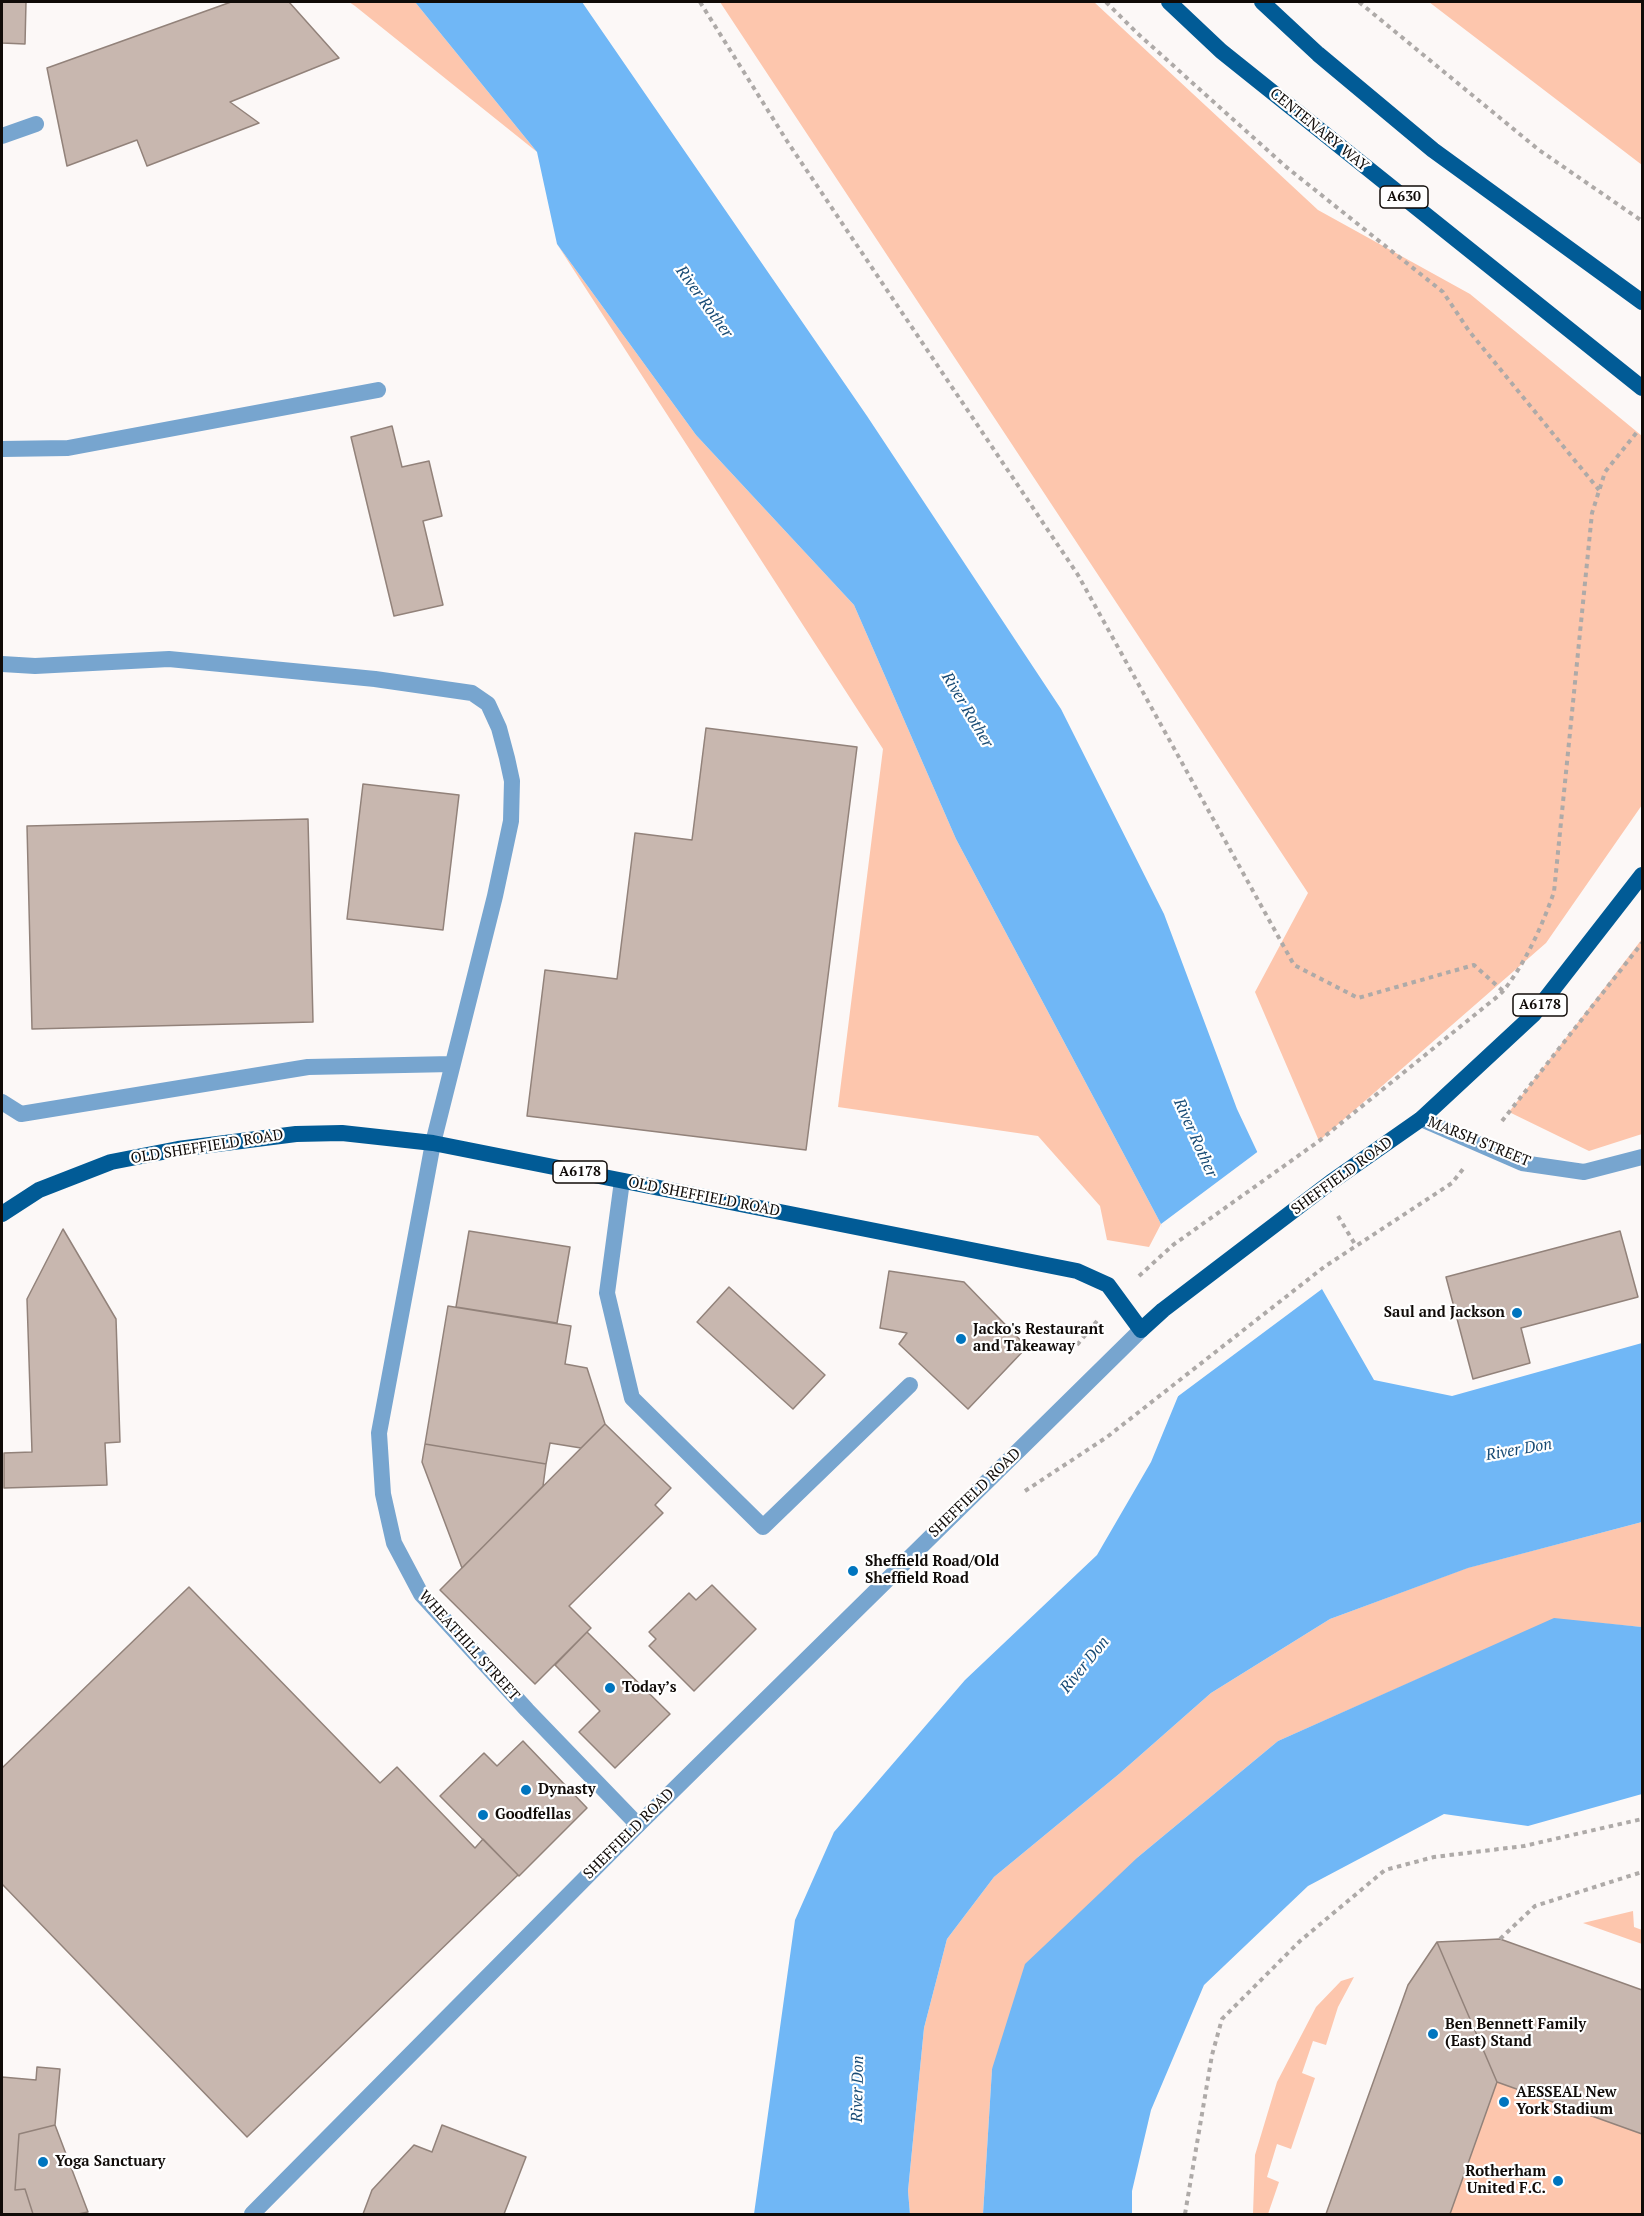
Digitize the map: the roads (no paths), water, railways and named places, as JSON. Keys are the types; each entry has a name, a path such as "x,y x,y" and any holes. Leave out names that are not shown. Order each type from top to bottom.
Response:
{"main road":[{"name":"CENTENARY WAY","path":"1169,2 1221,51 1642,388"},
{"path":"1262,2 1318,54 1433,150 1642,302"},
{"name":"SHEFFIELD ROAD","path":"1141,1330 1162,1310 1331,1182 1421,1119 1533,1015 1642,875"},
{"name":"OLD SHEFFIELD ROAD","path":"2,1214 39,1190 111,1162 238,1140 308,1133 342,1133 433,1143 1077,1271 1108,1285 1141,1330"}],"street":[{"path":"2,136 36,124"},
{"path":"2,449 68,448 378,390"},
{"name":"WHEATHILL STREET","path":"2,664 35,666 169,659 375,679 472,693 488,704 499,728 510,770 512,805 495,896 433,1143 379,1433 383,1494 394,1543 421,1594 526,1710 638,1825"},
{"path":"2,1102 21,1114 308,1067 452,1064"},
{"name":"MARSH STREET","path":"1421,1119 1522,1163 1584,1172 1642,1157"},
{"path":"622,1180 607,1293 632,1398 763,1527 910,1385"},
{"name":"SHEFFIELD ROAD","path":"252,2214 638,1825 1141,1330"}],"water":[{"path":"415,2 582,2 867,416 1061,709 1164,914 1237,1109 1322,1289 1374,1380 1452,1396 1642,1343 1642,1522 1468,1568 1330,1619 1211,1693 1119,1774 994,1877 947,1939 924,2028 908,2191 910,2214 754,2214 795,1920 834,1832 965,1680 1097,1555 1151,1462 1195,1355 1161,1224 956,839 854,605 696,435 557,244 537,152"},
{"path":"1554,1618 1642,1627 1642,1794 1528,1826 1444,1814 1308,1886 1204,1985 1151,2110 1132,2191 1132,2214 983,2214 992,2069 1025,1964 1138,1857 1278,1741"}],"place":[{"name":"Saul and Jackson","path":"1517,1313"},
{"name":"Jacko's Restaurant and Takeaway","path":"961,1339"},
{"name":"Sheffield Road/Old Sheffield Road","path":"853,1571"},
{"name":"Today’s","path":"610,1688"},
{"name":"Dynasty","path":"526,1790"},
{"name":"Goodfellas","path":"483,1815"},
{"name":"Ben Bennett Family (East) Stand","path":"1433,2034"},
{"name":"AESSEAL New York Stadium","path":"1504,2102"},
{"name":"Yoga Sanctuary","path":"43,2162"},
{"name":"Rotherham United F.C.","path":"1558,2181"}],"water label":[{"name":"River Rother","path":"704,302"},
{"name":"River Rother","path":"967,710"},
{"name":"River Rother","path":"1195,1138"},
{"name":"River Don","path":"1519,1450"},
{"name":"River Don","path":"1085,1665"},
{"name":"River Don","path":"858,2089"}]}
